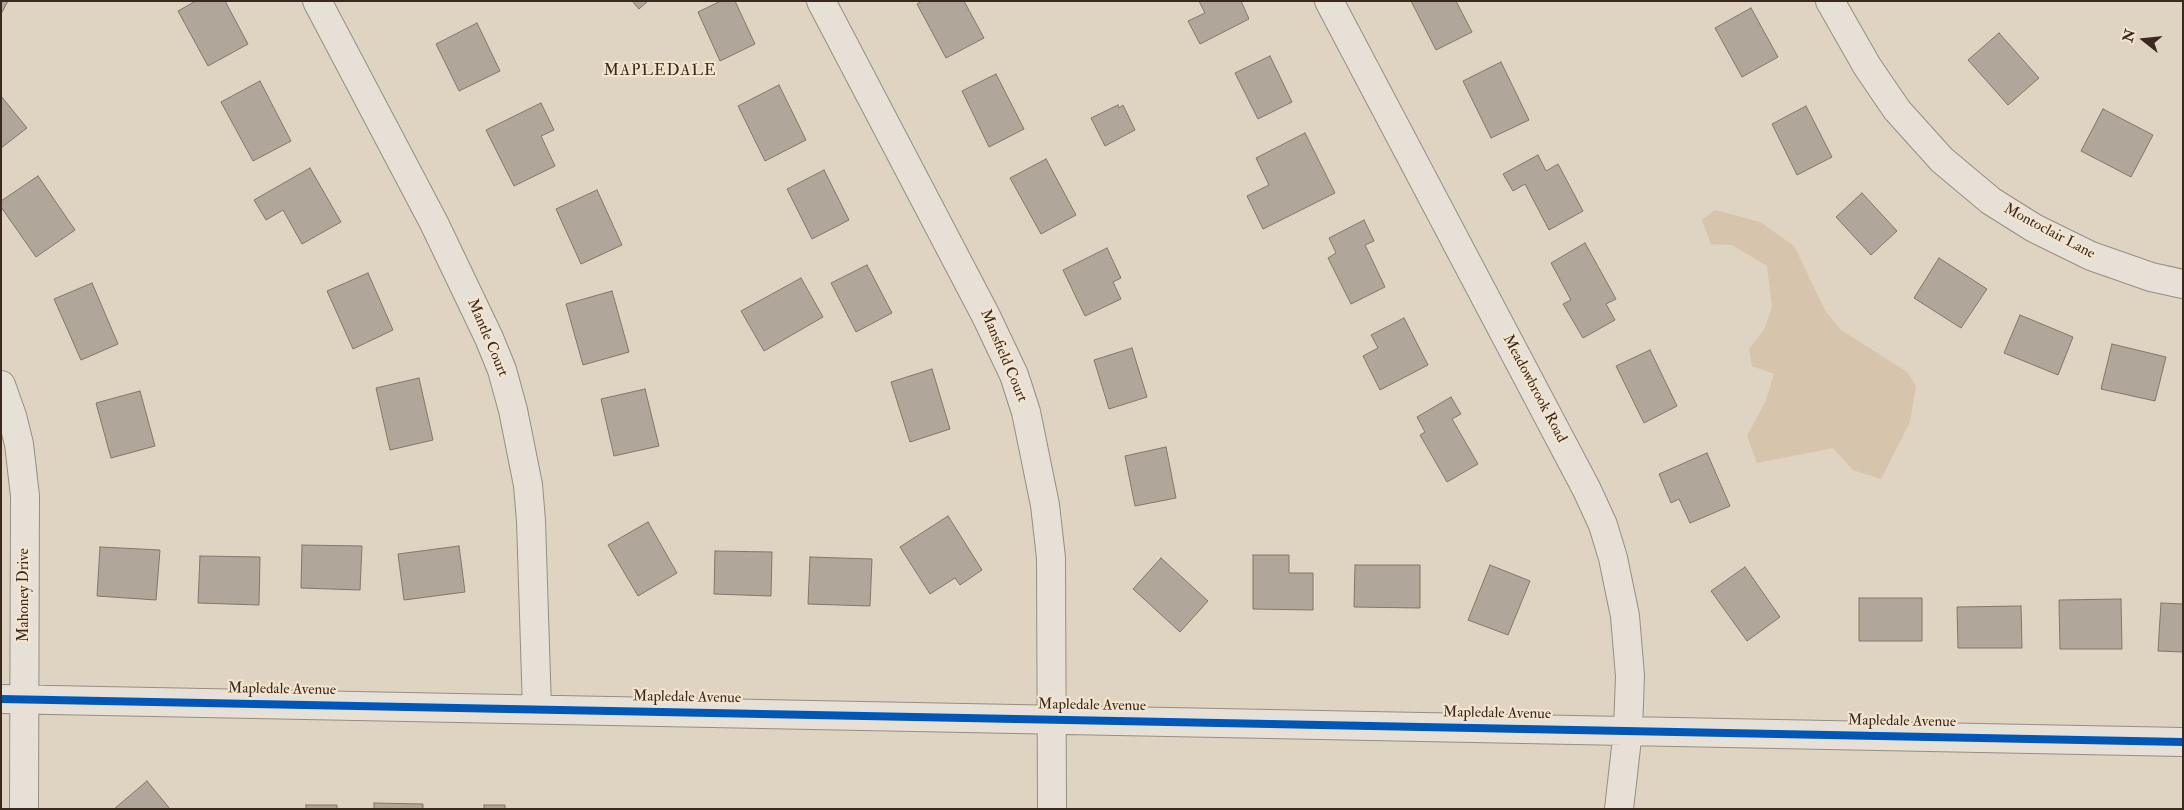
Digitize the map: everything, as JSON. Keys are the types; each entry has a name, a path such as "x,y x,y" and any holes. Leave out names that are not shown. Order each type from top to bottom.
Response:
{"street":[{"name":"Mantle Court","path":"317,1 434,223 489,338 502,370 513,410 529,494 537,709"},
{"name":"Mansfield Court","path":"820,1 986,316 1014,375 1026,412 1045,505 1050,558 1052,809"},
{"name":"Meadowbrook Road","path":"1329,1 1587,490 1603,525 1613,558 1625,616 1630,676 1628,730 1619,809"},
{"name":"Montoclair Lane","path":"1830,1 1867,66 1897,110 1942,160 1991,201 2034,228 2091,256 2151,277 2183,284"},
{"name":"Mahoney Drive","path":"1,385 19,444 25,496 13,699 24,809"},
{"name":"Mapledale Avenue","path":"13,699 2183,742"}],"shaded area":[{"path":"1715,210 1760,222 1794,246 1826,312 1841,330 1907,372 1916,386 1910,422 1881,479 1853,470 1833,448 1757,463 1747,436 1766,400 1774,374 1752,366 1749,349 1765,328 1772,307 1767,266 1732,245 1711,244 1702,220"}],"building":[{"path":"1,1 8,1 1,14"},
{"path":"196,1 225,1 248,44 208,66 178,11"},
{"path":"632,1 648,1 639,9"},
{"path":"721,1 735,1 755,44 720,61 698,12"},
{"path":"922,1 964,1 984,38 946,58 917,4"},
{"path":"1199,1 1241,1 1249,19 1200,44 1188,21 1205,13"},
{"path":"1411,1 1456,1 1472,32 1436,50"},
{"path":"1751,8 1778,57 1742,77 1715,28"},
{"path":"477,23 500,71 459,91 436,44"},
{"path":"1999,33 2039,78 2008,105 1968,60"},
{"path":"1270,56 1292,102 1258,119 1235,73"},
{"path":"1501,62 1529,120 1491,138 1463,81"},
{"path":"996,74 1024,129 989,147 962,91"},
{"path":"260,81 291,141 253,161 221,102"},
{"path":"779,85 806,140 765,161 738,106"},
{"path":"1,96 27,128 1,148"},
{"path":"541,103 554,130 541,136 555,166 514,186 486,130"},
{"path":"1118,105 1119,108 1123,105 1135,130 1105,146 1091,118"},
{"path":"1806,106 1832,157 1797,175 1772,124"},
{"path":"2103,109 2153,135 2131,177 2081,151"},
{"path":"1305,133 1335,193 1263,229 1247,196 1269,185 1256,158"},
{"path":"1538,155 1546,171 1558,164 1583,211 1549,230 1525,184 1513,191 1503,174"},
{"path":"1046,159 1076,215 1041,234 1010,178"},
{"path":"310,168 341,222 302,244 283,210 266,220 254,200"},
{"path":"824,170 849,220 812,239 787,189"},
{"path":"38,176 75,230 36,257 1,207 1,201"},
{"path":"597,190 622,245 581,264 556,209"},
{"path":"1862,193 1897,231 1871,255 1836,217"},
{"path":"1364,220 1374,241 1365,245 1385,287 1351,304 1328,258 1336,253 1329,238"},
{"path":"1585,243 1616,299 1606,304 1615,320 1583,338 1563,304 1571,300 1551,263"},
{"path":"1107,248 1121,278 1113,282 1121,299 1085,316 1063,270"},
{"path":"1939,258 1987,289 1961,328 1914,298"},
{"path":"867,265 892,313 856,332 831,283"},
{"path":"368,273 393,330 353,349 327,291"},
{"path":"801,278 823,317 764,351 741,311"},
{"path":"92,283 118,344 81,360 54,299"},
{"path":"612,291 629,352 583,365 566,304"},
{"path":"2020,315 2073,337 2058,375 2004,353"},
{"path":"1404,318 1428,365 1380,390 1363,356 1378,348 1371,335"},
{"path":"2112,344 2166,357 2155,401 2101,389"},
{"path":"1132,348 1147,397 1109,409 1094,360"},
{"path":"1650,350 1677,406 1644,423 1616,366"},
{"path":"932,369 950,429 910,442 891,382"},
{"path":"419,378 433,440 390,450 376,388"},
{"path":"645,389 659,446 614,456 601,399"},
{"path":"140,391 155,446 111,458 96,403"},
{"path":"1451,397 1461,414 1452,419 1478,464 1447,482 1420,435 1425,432 1417,417"},
{"path":"1166,447 1176,498 1135,506 1125,456"},
{"path":"1707,453 1730,506 1690,523 1679,499 1671,503 1659,474"},
{"path":"948,516 982,570 960,585 955,578 930,594 900,547"},
{"path":"648,522 677,573 638,596 608,545"},
{"path":"302,545 362,546 360,590 301,588"},
{"path":"459,546 465,592 404,600 398,554"},
{"path":"100,547 160,550 156,600 97,596"},
{"path":"715,551 772,552 771,596 714,594"},
{"path":"1253,555 1289,555 1289,573 1313,573 1313,610 1253,609"},
{"path":"200,556 260,557 259,605 198,603"},
{"path":"810,557 872,559 870,606 808,604"},
{"path":"1161,558 1208,601 1180,632 1133,589"},
{"path":"1355,565 1420,565 1420,608 1354,607"},
{"path":"1490,565 1530,581 1508,635 1468,620"},
{"path":"1745,567 1780,617 1747,641 1711,591"},
{"path":"1859,598 1922,598 1922,641 1859,641"},
{"path":"2121,599 2122,649 2060,649 2059,600"},
{"path":"2161,603 2183,604 2183,652 2158,651"},
{"path":"2021,606 2022,648 1958,648 1957,607"},
{"path":"147,781 170,809 114,809"},
{"path":"374,803 423,804 423,809 374,809"},
{"path":"306,805 337,805 337,809 306,809"},
{"path":"484,805 505,805 505,809 484,809"}],"cycle path":[{"path":"1,699 2183,742"}],"district":[{"name":"MAPLEDALE","path":"660,72"}]}
